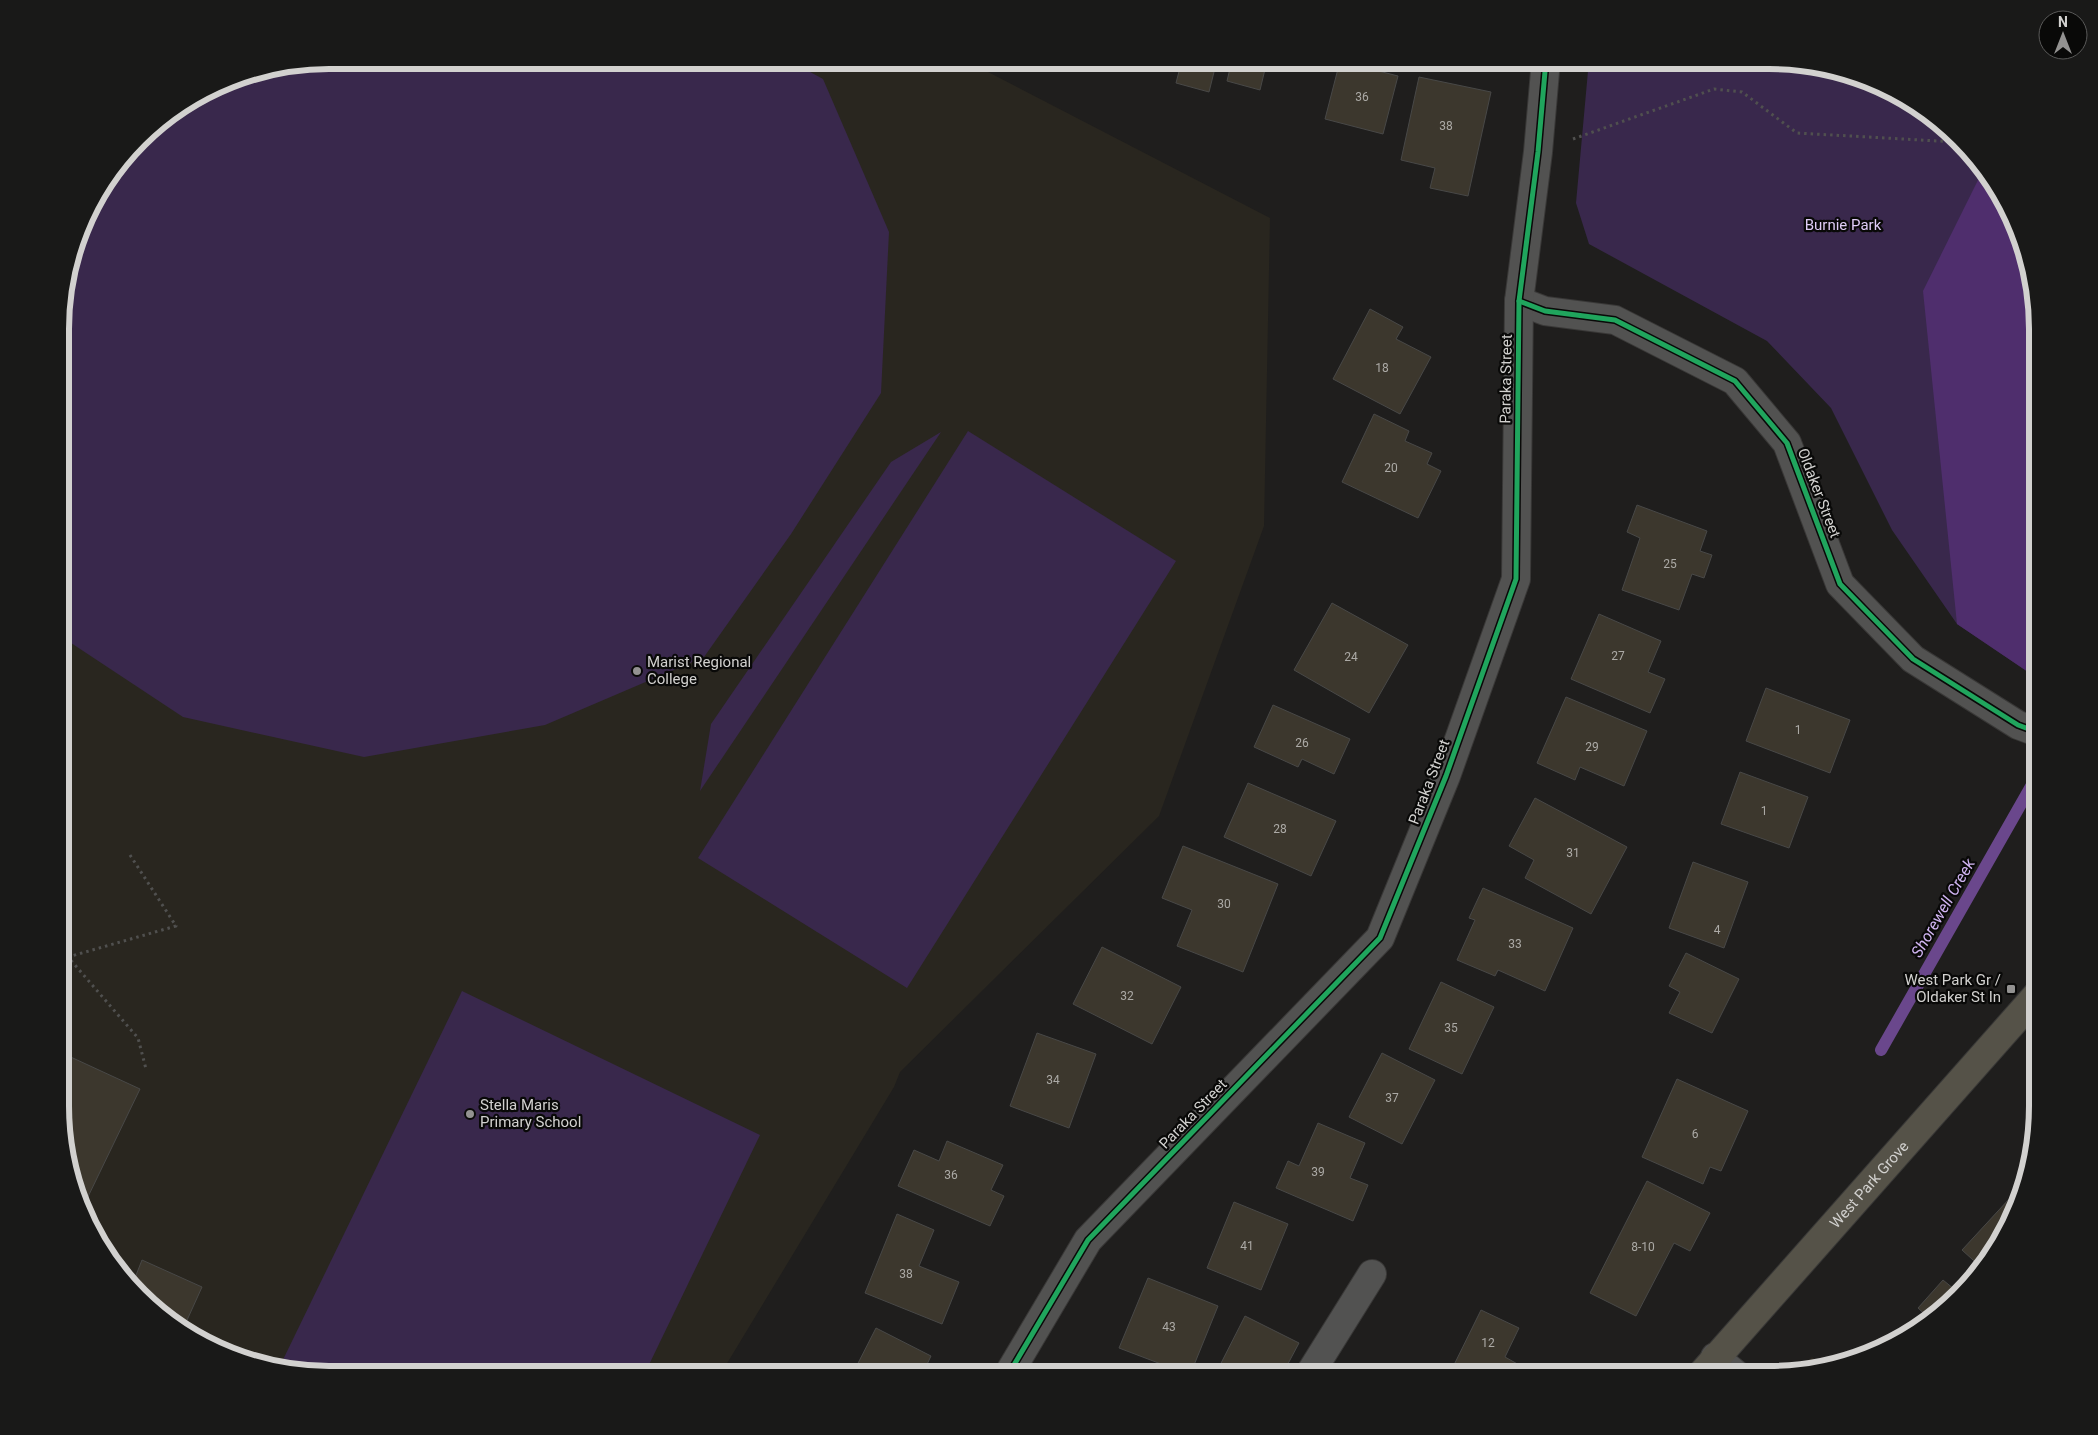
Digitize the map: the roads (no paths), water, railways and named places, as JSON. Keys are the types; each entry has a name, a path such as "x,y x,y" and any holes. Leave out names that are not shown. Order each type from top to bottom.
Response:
{"main road":[{"name":"West Park Grove","path":"1708,1366 2029,1005"}],"street":[{"name":"Paraka Street","path":"1013,1366 1088,1240 1380,938 1446,776 1516,579 1519,301 1538,152 1545,69"},
{"name":"Oldaker Street","path":"1519,301 1545,311 1615,320 1736,381 1787,443 1840,584 1913,659 2018,725 2029,729"},
{"path":"1315,1366 1372,1274"}],"waterway":[{"name":"Shorewell Creek","path":"1881,1050 2029,790"}],"place":[{"name":"Marist Regional College","path":"637,671"},
{"name":"West Park Gr / Oldaker St In","path":"2011,989"},
{"name":"Stella Maris Primary School","path":"470,1114"}],"park label":[{"name":"Burnie Park","path":"1843,225"}]}
